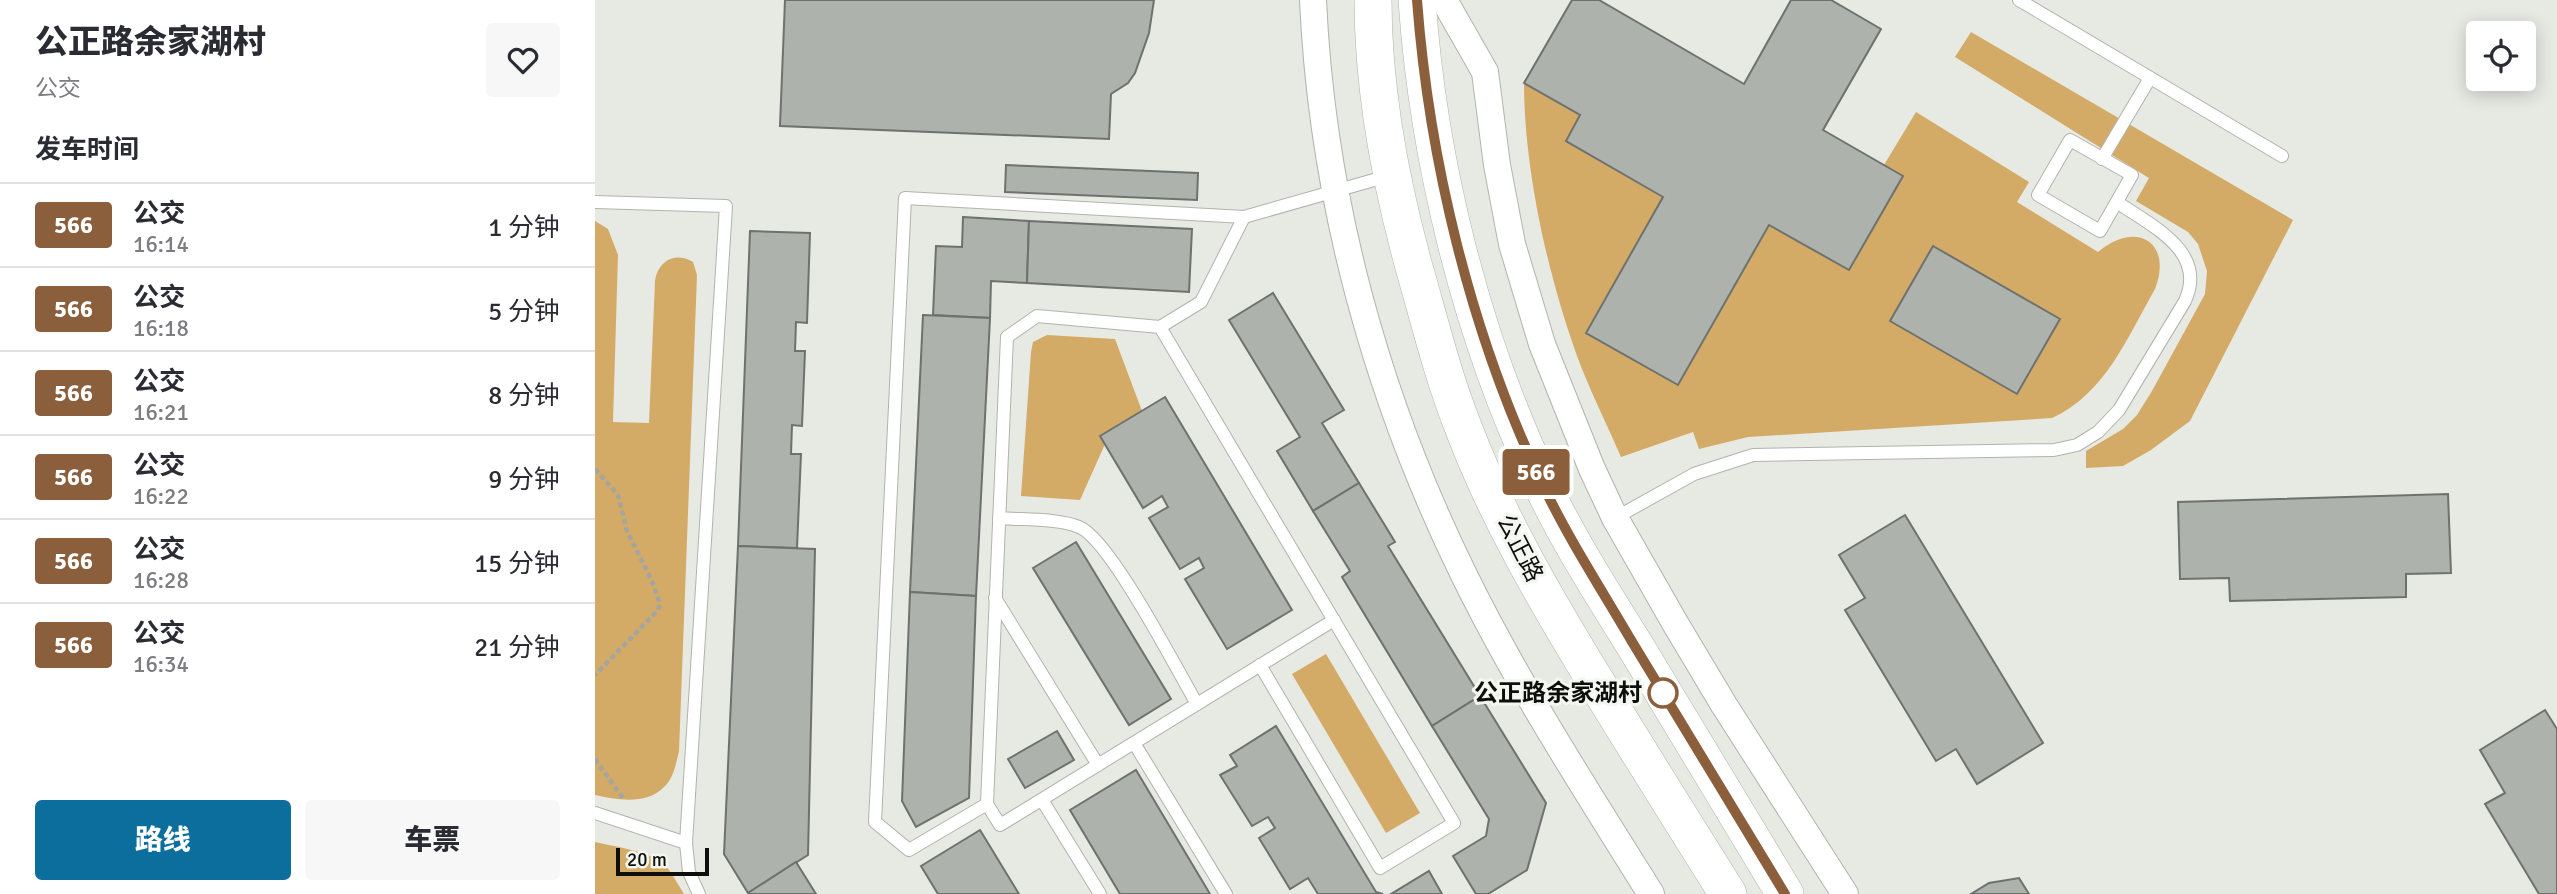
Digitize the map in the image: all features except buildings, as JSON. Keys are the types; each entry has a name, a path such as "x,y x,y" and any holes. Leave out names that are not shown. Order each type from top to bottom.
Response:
{"main road":[{"name":"公正路","path":"1417,0 1421,58 1440,170 1459,251 1512,418 1540,481 1572,542 1785,894"},
{"name":"公正路","path":"1372,3 1377,85 1392,175 1408,244 1462,426 1523,557 1575,647 1728,894"}],"street":[{"path":"1313,0 1321,108 1336,191 1359,298 1386,390 1429,499 1463,574 1496,636 1651,894"},
{"path":"1444,0 1485,72 1504,209 1525,291 1567,409 1615,519 1724,705 1845,894"}],"lane":[{"path":"2019,0 2282,156"},
{"path":"2102,159 2150,78"},
{"path":"2070,140 2132,176 2117,202 2100,231 2038,195 2070,140"},
{"path":"986,804 909,850 875,822 905,198 1244,217 1392,175"},
{"path":"595,202 726,206 687,843 689,872 698,894"},
{"path":"1615,519 1694,474 1753,455 2054,450 2077,444 2098,432 2119,410 2185,301 2192,284 2189,264 2178,247 2117,202"},
{"path":"1244,217 1201,302 1160,327 1037,316 1007,337 986,804 1000,825 1334,620"},
{"path":"1160,327 1454,823 1380,867 1260,665"},
{"path":"999,518 1070,524 1086,530 1114,563 1197,704"},
{"path":"995,598 1097,765"},
{"path":"1134,743 1226,894"},
{"path":"1042,800 1100,894"},
{"path":"595,813 687,843"}],"path":[{"path":"595,468 618,495 627,531 652,581 660,604 658,610 595,675"},
{"path":"595,759 650,830"}],"shaded area":[{"path":"1971,32 2293,220 2190,421 2151,450 2123,466 2086,468 2086,451 2123,429 2137,415 2205,294 2207,271 2198,244 2188,232 2136,201 2149,178 1955,57"},
{"path":"1524,83 1580,115 1566,141 1663,197 1586,332 1677,385 1769,225 1849,270 1903,176 1884,165 1916,112 2029,182 2017,202 2098,252 2112,242 2126,237 2138,237 2148,241 2155,248 2159,259 2155,289 2124,345 2100,380 2087,395 2052,418 1748,437 1699,449 1693,432 1621,457 1582,369 1559,302 1534,191 1525,117"},
{"path":"595,221 608,229 618,255 613,422 649,423 655,281 660,268 668,260 686,259 693,262 697,275 679,751 672,775 664,787 649,797 631,800 595,795"},
{"path":"1047,335 1115,339 1142,411 1105,444 1080,500 1021,496 1031,352 1033,342"},
{"path":"1326,654 1420,813 1386,833 1292,674"},
{"path":"595,842 654,858 669,870 684,894 595,894"}],"bus line":[{"name":"566","path":"1417,0 1421,58 1440,170 1459,251 1512,418 1540,481 1572,542 1785,894"}],"place":[{"name":"公正路余家湖村","path":"1663,693"}]}
